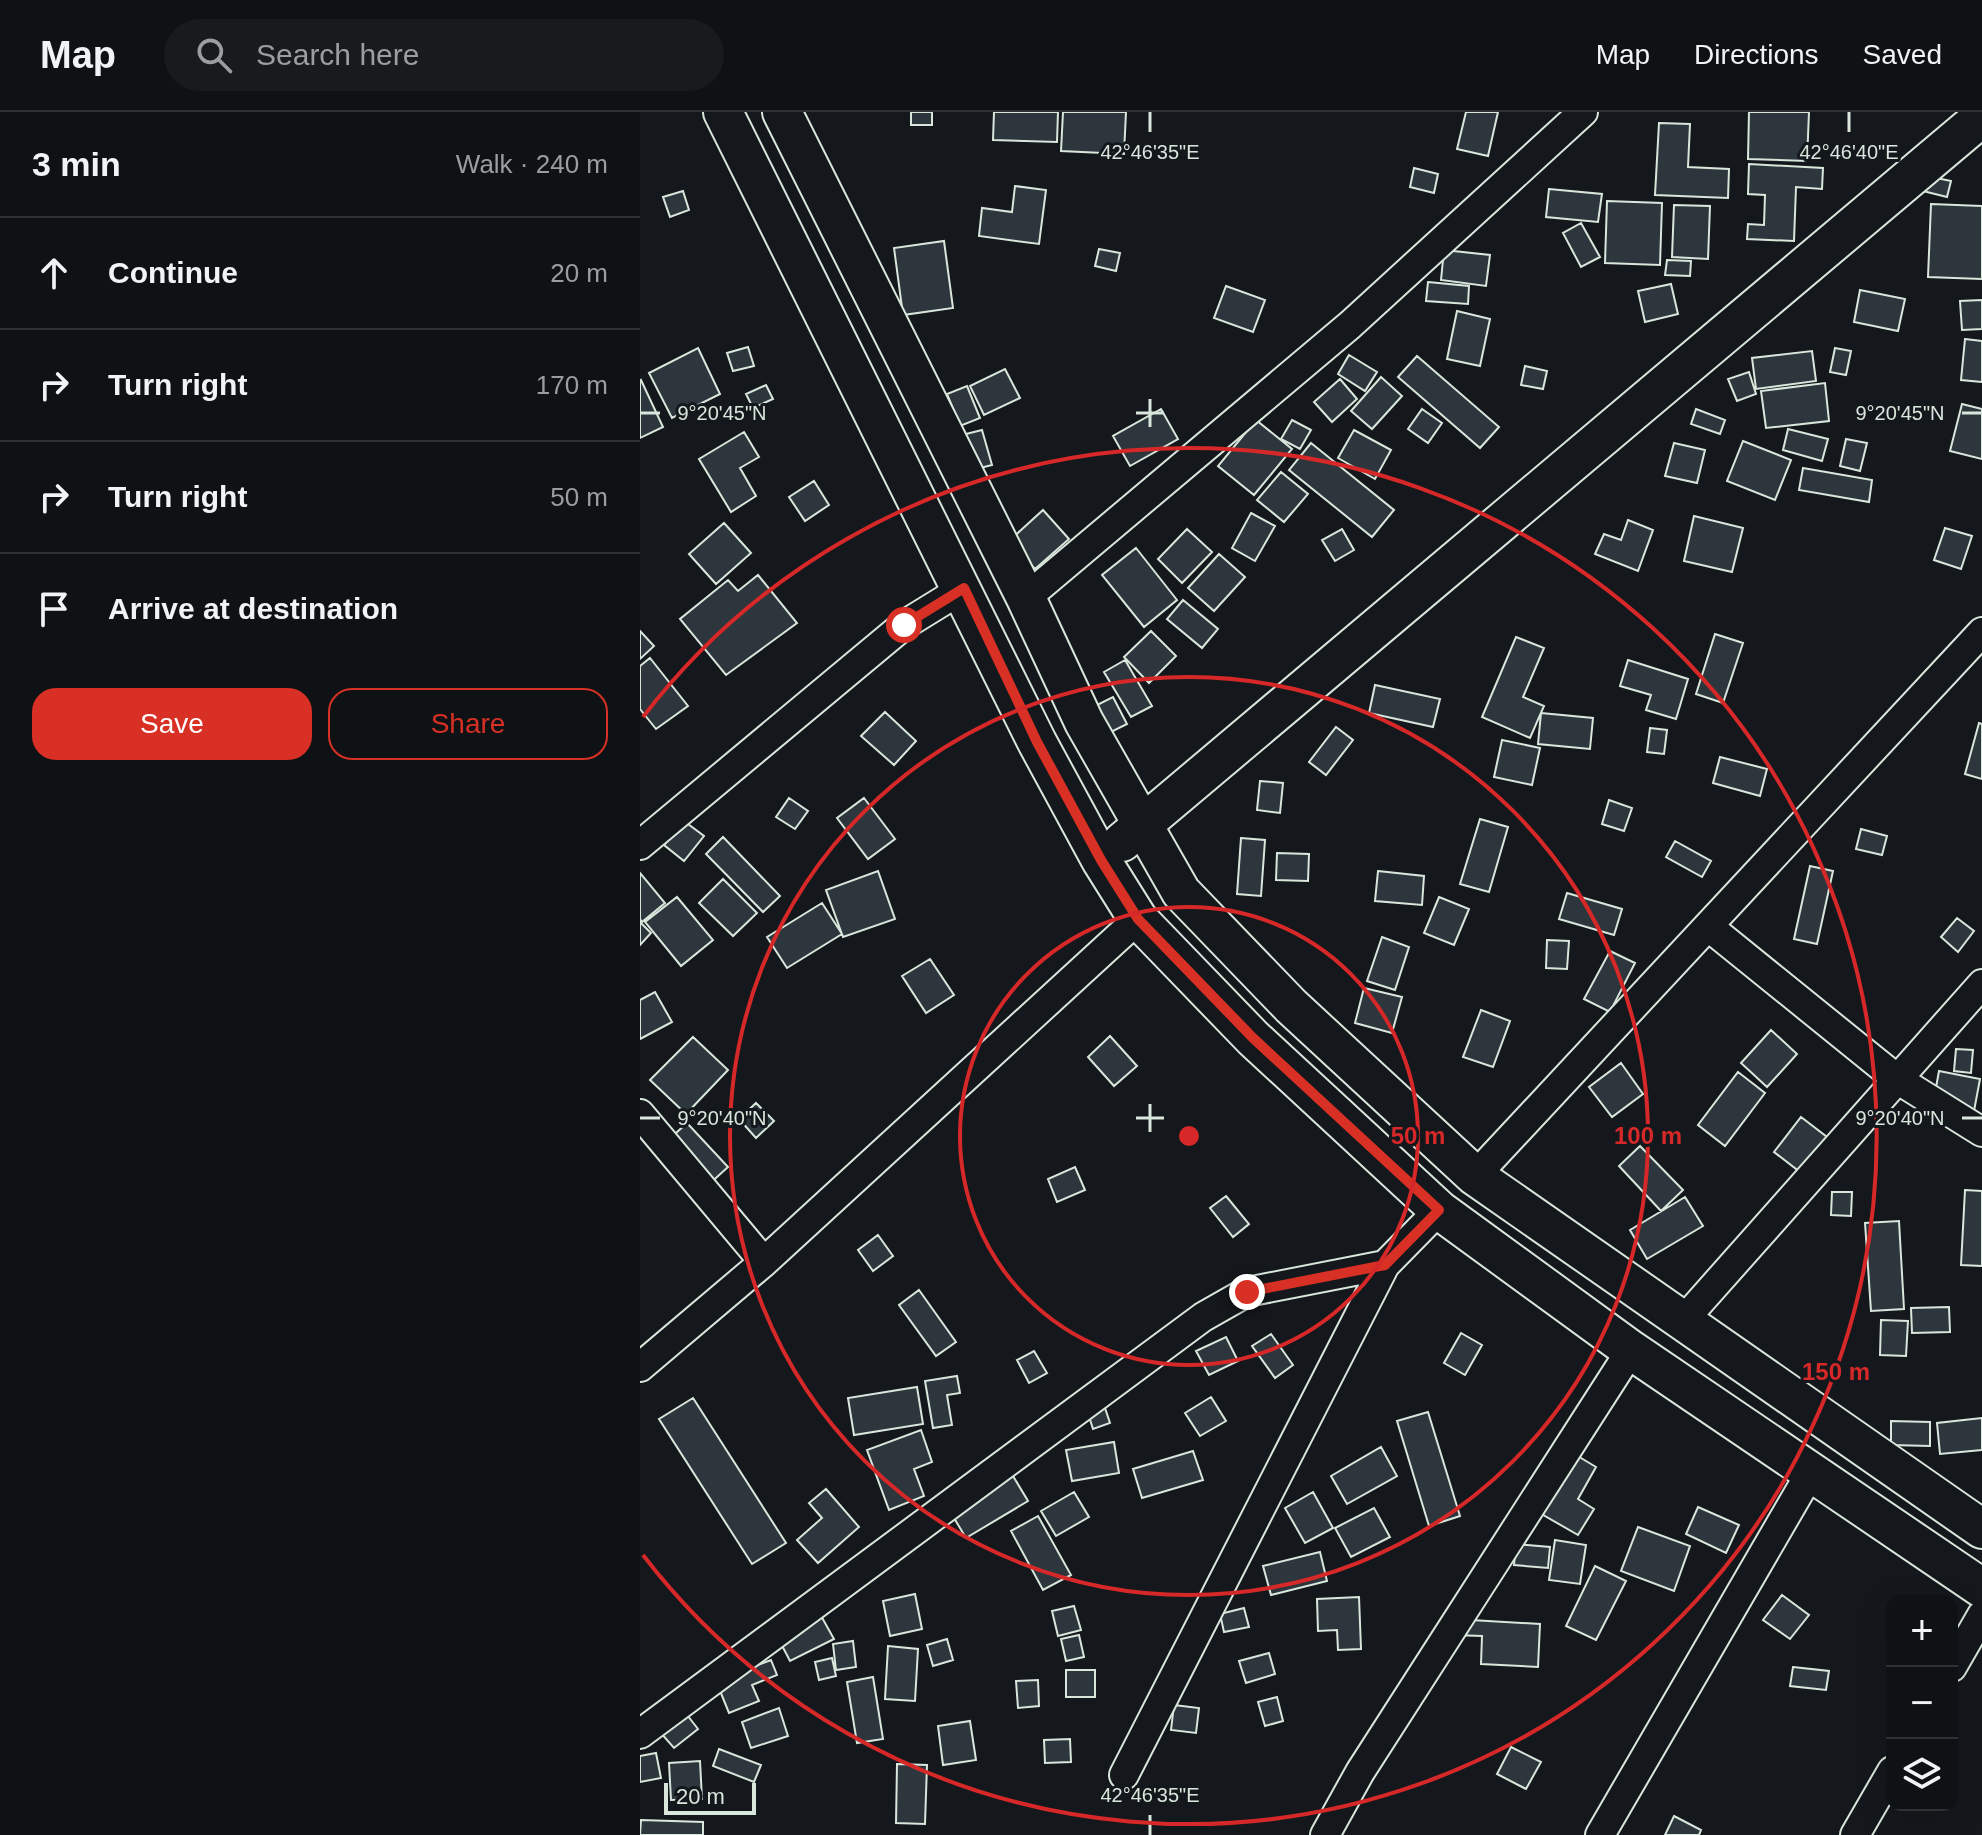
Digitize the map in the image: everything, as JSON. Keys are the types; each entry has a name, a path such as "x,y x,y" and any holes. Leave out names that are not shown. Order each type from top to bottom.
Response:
{"main road":[{"path":"723,112 964,588 1037,742 1101,860 1138,919 1253,1038 1439,1210 1631,1350 1982,1588"},
{"path":"782,112 1026,598 1084,722 1181,892 1291,1006 1475,1176 1982,1529"},
{"path":"1101,860 1982,117"}],"street":[{"path":"1026,598 1350,325 1583,112"},
{"path":"640,845 904,625 964,588"},
{"path":"1475,1176 1982,632"},
{"path":"640,1367 764,1262 1138,919"},
{"path":"1709,927 1897,1079 1982,1132"},
{"path":"1682,1322 1982,984"},
{"path":"640,1114 764,1262"},
{"path":"1124,1775 1385,1265 1439,1210"},
{"path":"640,1734 1203,1317 1247,1292 1385,1265"},
{"path":"1325,1835 1360,1772 1631,1350"},
{"path":"1600,1835 1811,1472"},
{"path":"1958,1657 1982,1615"},
{"path":"1859,1834 1886,1782"}],"building":[{"path":"911,112 932,112 932,125 911,125"},
{"path":"994,112 1058,112 1057,142 993,140"},
{"path":"1063,112 1126,112 1124,154 1061,151"},
{"path":"1466,112 1498,112 1488,156 1457,149"},
{"path":"1749,112 1809,112 1807,161 1748,159"},
{"path":"1659,123 1690,124 1688,167 1729,169 1728,198 1655,195"},
{"path":"1749,164 1823,168 1822,189 1796,187 1794,241 1747,239 1748,224 1764,225 1765,195 1748,194"},
{"path":"1414,168 1438,174 1434,193 1410,187"},
{"path":"1927,176 1951,181 1947,197 1923,191"},
{"path":"1015,186 1046,190 1039,244 979,236 982,208 1012,212"},
{"path":"1549,189 1602,194 1598,222 1546,217"},
{"path":"683,191 689,210 670,217 663,197"},
{"path":"1607,201 1662,203 1660,265 1605,263"},
{"path":"1931,204 1982,206 1982,279 1928,277"},
{"path":"1674,205 1710,206 1708,259 1672,257"},
{"path":"1581,223 1600,257 1581,267 1563,233"},
{"path":"944,241 953,308 903,315 894,248"},
{"path":"1099,249 1120,253 1116,271 1095,266"},
{"path":"1444,250 1490,255 1486,286 1441,280"},
{"path":"1667,260 1691,261 1690,276 1665,275"},
{"path":"1428,282 1469,286 1468,304 1426,301"},
{"path":"1671,284 1678,314 1645,322 1638,291"},
{"path":"1226,286 1265,300 1253,332 1214,318"},
{"path":"1860,290 1905,299 1898,331 1854,322"},
{"path":"1982,300 1982,329 1962,330 1960,301"},
{"path":"1457,311 1490,319 1480,366 1447,359"},
{"path":"1965,339 1982,341 1982,382 1961,380"},
{"path":"748,347 754,366 733,371 727,353"},
{"path":"698,348 720,394 672,418 649,373"},
{"path":"1835,348 1851,351 1846,375 1830,372"},
{"path":"1812,351 1816,381 1756,389 1752,358"},
{"path":"1349,355 1377,372 1365,391 1338,374"},
{"path":"1417,356 1499,427 1480,448 1398,377"},
{"path":"1525,366 1547,371 1543,389 1521,385"},
{"path":"1005,369 1020,398 984,415 970,386"},
{"path":"1749,372 1756,394 1737,401 1728,379"},
{"path":"1381,377 1402,396 1372,429 1351,411"},
{"path":"1340,379 1357,399 1332,422 1314,402"},
{"path":"640,381 663,427 640,438"},
{"path":"1825,383 1829,421 1766,428 1761,391"},
{"path":"766,385 773,399 753,408 746,394"},
{"path":"967,386 980,418 960,426 947,394"},
{"path":"1962,404 1982,409 1982,459 1950,451"},
{"path":"1161,409 1178,439 1130,466 1113,436"},
{"path":"1422,409 1442,423 1428,443 1408,429"},
{"path":"1696,409 1725,420 1720,434 1691,424"},
{"path":"1256,420 1292,449 1254,495 1218,466"},
{"path":"1292,420 1311,430 1300,449 1281,439"},
{"path":"1788,429 1828,439 1822,461 1783,450"},
{"path":"982,430 992,465 972,470 962,435"},
{"path":"1354,430 1391,450 1375,479 1338,458"},
{"path":"744,432 759,457 740,468 756,496 731,512 699,459"},
{"path":"1846,439 1867,443 1860,471 1840,466"},
{"path":"1743,441 1791,460 1775,500 1727,481"},
{"path":"1311,443 1394,510 1372,537 1289,470"},
{"path":"1674,443 1705,450 1697,483 1665,476"},
{"path":"1803,468 1872,480 1869,502 1799,490"},
{"path":"1281,472 1308,494 1284,522 1257,500"},
{"path":"814,481 829,505 805,521 789,497"},
{"path":"1043,510 1069,539 1035,569 1009,541"},
{"path":"1251,513 1275,526 1255,561 1232,548"},
{"path":"1694,516 1743,528 1732,572 1684,561"},
{"path":"1628,520 1653,530 1638,571 1595,554 1604,534 1621,540"},
{"path":"724,523 751,553 716,584 689,554"},
{"path":"1945,528 1972,536 1961,569 1934,560"},
{"path":"1187,529 1212,552 1182,583 1158,559"},
{"path":"1342,529 1354,550 1335,561 1322,540"},
{"path":"1136,548 1177,600 1144,627 1102,575"},
{"path":"1219,554 1245,577 1214,611 1188,588"},
{"path":"758,575 797,623 726,675 680,619 728,580 738,591"},
{"path":"1183,600 1218,629 1202,648 1167,619"},
{"path":"640,631 654,646 640,659"},
{"path":"1151,631 1176,656 1149,683 1124,657"},
{"path":"1715,634 1743,643 1723,703 1696,694"},
{"path":"1516,637 1544,648 1523,697 1544,706 1530,738 1482,717"},
{"path":"650,658 688,706 656,729 640,709 640,666"},
{"path":"1125,660 1152,706 1131,717 1104,672"},
{"path":"1628,660 1688,679 1676,719 1646,710 1651,695 1620,686"},
{"path":"1375,685 1440,699 1433,727 1369,713"},
{"path":"1113,697 1127,724 1111,732 1097,705"},
{"path":"885,712 916,741 894,765 861,736"},
{"path":"1541,713 1593,718 1590,749 1538,744"},
{"path":"1979,723 1982,724 1982,779 1965,774"},
{"path":"1336,727 1353,740 1326,775 1309,762"},
{"path":"1650,728 1667,730 1664,754 1647,752"},
{"path":"1502,740 1540,748 1532,785 1494,777"},
{"path":"1720,757 1767,769 1760,796 1713,783"},
{"path":"1260,781 1283,783 1280,813 1257,810"},
{"path":"789,798 808,811 795,829 776,817"},
{"path":"864,798 895,839 868,859 837,818"},
{"path":"1609,800 1632,808 1624,831 1602,824"},
{"path":"1480,819 1508,827 1489,892 1460,884"},
{"path":"684,821 704,836 684,861 664,845"},
{"path":"1861,829 1887,836 1882,855 1856,849"},
{"path":"723,837 780,896 763,912 706,854"},
{"path":"1241,838 1265,840 1261,896 1237,894"},
{"path":"1675,841 1711,861 1702,877 1666,857"},
{"path":"1277,853 1309,854 1308,881 1276,880"},
{"path":"1810,866 1833,871 1817,944 1794,939"},
{"path":"878,871 895,919 843,937 826,890"},
{"path":"1378,871 1424,876 1422,905 1375,901"},
{"path":"640,873 665,903 642,922 640,919"},
{"path":"723,879 757,913 733,936 699,903"},
{"path":"1567,893 1622,909 1614,935 1559,919"},
{"path":"677,897 713,940 681,966 645,922"},
{"path":"1439,897 1469,909 1454,945 1424,933"},
{"path":"822,903 842,934 787,968 767,937"},
{"path":"1957,918 1974,931 1958,952 1941,937"},
{"path":"640,922 651,933 640,945"},
{"path":"1382,937 1409,947 1395,990 1367,981"},
{"path":"1547,940 1569,941 1567,969 1546,968"},
{"path":"1610,951 1635,963 1610,1012 1584,999"},
{"path":"930,959 954,995 926,1013 902,976"},
{"path":"1364,988 1402,997 1392,1033 1355,1023"},
{"path":"655,992 672,1022 640,1039 640,1000"},
{"path":"1481,1010 1510,1021 1493,1067 1463,1057"},
{"path":"1771,1030 1797,1054 1767,1087 1741,1063"},
{"path":"1110,1036 1137,1066 1114,1086 1088,1057"},
{"path":"693,1037 728,1070 686,1114 650,1080"},
{"path":"1956,1049 1973,1050 1971,1073 1954,1071"},
{"path":"1621,1063 1643,1094 1612,1117 1589,1087"},
{"path":"1939,1071 1980,1079 1974,1111 1933,1104"},
{"path":"1738,1072 1765,1093 1725,1146 1698,1125"},
{"path":"756,1103 774,1121 756,1138 739,1119"},
{"path":"1801,1117 1827,1137 1800,1172 1774,1152"},
{"path":"687,1123 728,1167 706,1187 665,1143"},
{"path":"1640,1146 1683,1190 1661,1211 1619,1166"},
{"path":"1075,1167 1085,1190 1057,1202 1048,1179"},
{"path":"1965,1190 1982,1191 1982,1266 1961,1265"},
{"path":"1832,1192 1852,1192 1851,1216 1831,1215"},
{"path":"1226,1196 1249,1224 1233,1237 1210,1208"},
{"path":"1685,1197 1703,1226 1647,1259 1630,1230"},
{"path":"1899,1221 1904,1309 1871,1311 1865,1223"},
{"path":"878,1235 893,1256 873,1271 858,1250"},
{"path":"919,1290 956,1342 936,1356 899,1305"},
{"path":"1949,1307 1950,1332 1912,1333 1911,1308"},
{"path":"1881,1320 1908,1321 1906,1356 1880,1355"},
{"path":"1461,1333 1482,1345 1465,1375 1444,1363"},
{"path":"1271,1334 1293,1365 1275,1378 1252,1346"},
{"path":"1226,1337 1238,1361 1209,1375 1196,1351"},
{"path":"1034,1351 1047,1373 1029,1383 1017,1360"},
{"path":"957,1376 960,1393 947,1395 952,1425 933,1428 925,1381"},
{"path":"917,1387 923,1424 854,1435 848,1398"},
{"path":"1211,1397 1226,1421 1200,1436 1185,1413"},
{"path":"693,1398 786,1543 752,1564 659,1419"},
{"path":"1104,1405 1110,1423 1093,1429 1087,1410"},
{"path":"1428,1412 1460,1516 1429,1526 1397,1421"},
{"path":"1982,1418 1982,1450 1940,1454 1937,1423"},
{"path":"1891,1421 1930,1422 1930,1446 1891,1445"},
{"path":"921,1430 932,1462 914,1469 924,1496 889,1510 867,1450"},
{"path":"1114,1442 1119,1473 1072,1481 1066,1450"},
{"path":"1381,1447 1397,1476 1347,1504 1331,1476"},
{"path":"1566,1449 1596,1467 1578,1499 1594,1509 1578,1535 1531,1508"},
{"path":"1193,1451 1203,1480 1142,1498 1133,1469"},
{"path":"1013,1476 1028,1501 966,1538 951,1513"},
{"path":"826,1489 859,1527 818,1563 797,1540 822,1518 809,1503"},
{"path":"1074,1492 1089,1517 1056,1536 1041,1511"},
{"path":"1313,1492 1333,1528 1305,1543 1285,1508"},
{"path":"1698,1507 1739,1525 1726,1553 1686,1534"},
{"path":"1374,1508 1390,1537 1351,1557 1335,1528"},
{"path":"1038,1516 1071,1575 1043,1590 1011,1531"},
{"path":"1638,1527 1690,1546 1674,1591 1621,1571"},
{"path":"1555,1540 1586,1545 1580,1584 1549,1580"},
{"path":"1516,1544 1550,1547 1548,1568 1514,1565"},
{"path":"1320,1552 1327,1581 1271,1595 1263,1566"},
{"path":"1595,1566 1626,1581 1596,1640 1566,1626"},
{"path":"915,1594 922,1629 890,1636 883,1601"},
{"path":"1782,1595 1809,1615 1790,1639 1763,1620"},
{"path":"1359,1597 1361,1649 1338,1650 1337,1630 1318,1631 1317,1599"},
{"path":"1074,1606 1081,1630 1058,1636 1052,1611"},
{"path":"1244,1608 1249,1627 1224,1632 1220,1614"},
{"path":"820,1614 834,1639 790,1661 777,1636"},
{"path":"1454,1619 1540,1624 1538,1667 1481,1664 1482,1636 1454,1635"},
{"path":"1079,1635 1084,1657 1066,1661 1061,1639"},
{"path":"947,1639 953,1660 933,1666 927,1645"},
{"path":"853,1641 856,1667 836,1670 833,1644"},
{"path":"888,1646 918,1649 915,1701 885,1699"},
{"path":"1269,1653 1275,1674 1246,1683 1239,1661"},
{"path":"832,1658 836,1676 819,1680 815,1662"},
{"path":"771,1660 777,1675 752,1685 759,1701 729,1713 716,1681"},
{"path":"1793,1667 1829,1671 1826,1690 1790,1686"},
{"path":"1066,1670 1095,1670 1095,1697 1066,1697"},
{"path":"873,1677 883,1739 857,1743 847,1682"},
{"path":"1038,1680 1039,1706 1018,1708 1016,1681"},
{"path":"1277,1697 1283,1721 1265,1726 1258,1702"},
{"path":"1174,1705 1199,1708 1196,1733 1171,1730"},
{"path":"779,1708 788,1736 751,1748 742,1722"},
{"path":"684,1711 698,1729 674,1748 659,1731"},
{"path":"970,1721 976,1760 943,1765 938,1726"},
{"path":"1070,1739 1071,1762 1045,1763 1044,1740"},
{"path":"1511,1747 1541,1762 1526,1789 1497,1774"},
{"path":"719,1749 761,1765 754,1782 713,1766"},
{"path":"656,1753 661,1778 640,1782 640,1756"},
{"path":"700,1761 702,1799 671,1800 669,1763"},
{"path":"897,1764 927,1765 925,1824 896,1823"},
{"path":"1674,1816 1701,1830 1699,1835 1665,1835"},
{"path":"641,1820 703,1822 703,1835 640,1835"}],"route":[{"path":"904,625 964,588 1037,742 1101,860 1138,919 1253,1038 1439,1210 1385,1265 1247,1292"}]}
